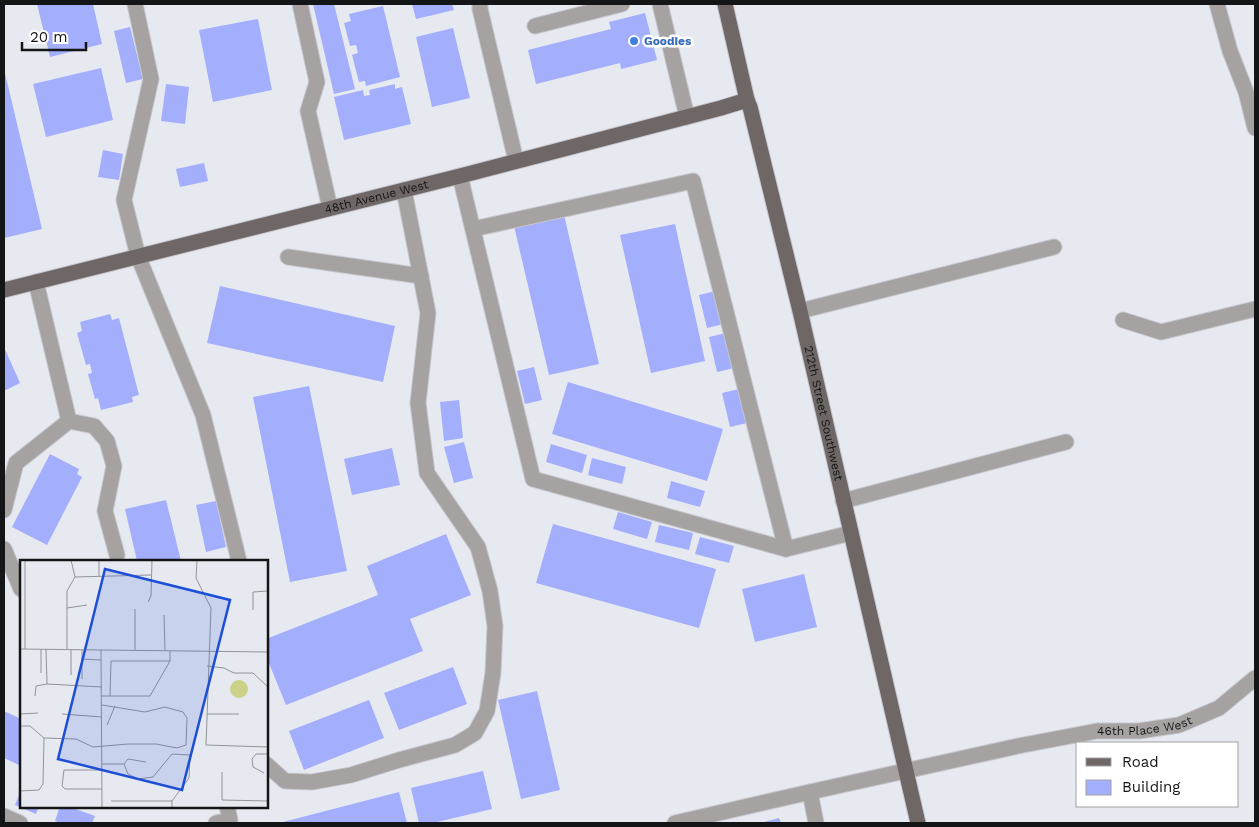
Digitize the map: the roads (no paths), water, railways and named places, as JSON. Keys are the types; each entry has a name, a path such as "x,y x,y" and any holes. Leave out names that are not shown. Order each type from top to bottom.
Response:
{"main road":[{"name":"212th Street Southwest","path":"724,4 800,311 918,823"},
{"name":"48th Avenue West","path":"4,290 460,176 747,100"}],"street":[{"path":"135,4 151,79 124,200 138,256 203,415 239,560"},
{"path":"300,4 317,82 308,111 330,208"},
{"path":"480,4 516,161"},
{"path":"535,26 622,4"},
{"path":"660,4 687,117"},
{"path":"1217,4 1230,51 1246,92 1255,128"},
{"path":"460,176 533,479 786,549 851,533"},
{"path":"473,230 693,181 786,549"},
{"path":"268,766 285,781 312,782 351,775 455,745 475,733 487,711 493,673 495,626 490,591 478,547 426,473 418,403 428,313 404,190"},
{"path":"800,311 1054,247"},
{"path":"288,257 421,276"},
{"path":"36,282 69,421"},
{"path":"1123,320 1161,332 1255,309"},
{"path":"4,510 16,463 69,421 94,426 107,441 114,466 105,511 117,555"},
{"path":"843,501 1066,442"},
{"path":"4,549 20,587"},
{"name":"46th Place West","path":"674,823 1018,746 1097,731 1140,730 1179,725 1219,708 1255,678"},
{"path":"810,792 816,823"},
{"path":"216,823 230,820 227,807"},
{"path":"4,816 20,823"}],"place":[{"name":"Goodies","path":"634,41"}]}
